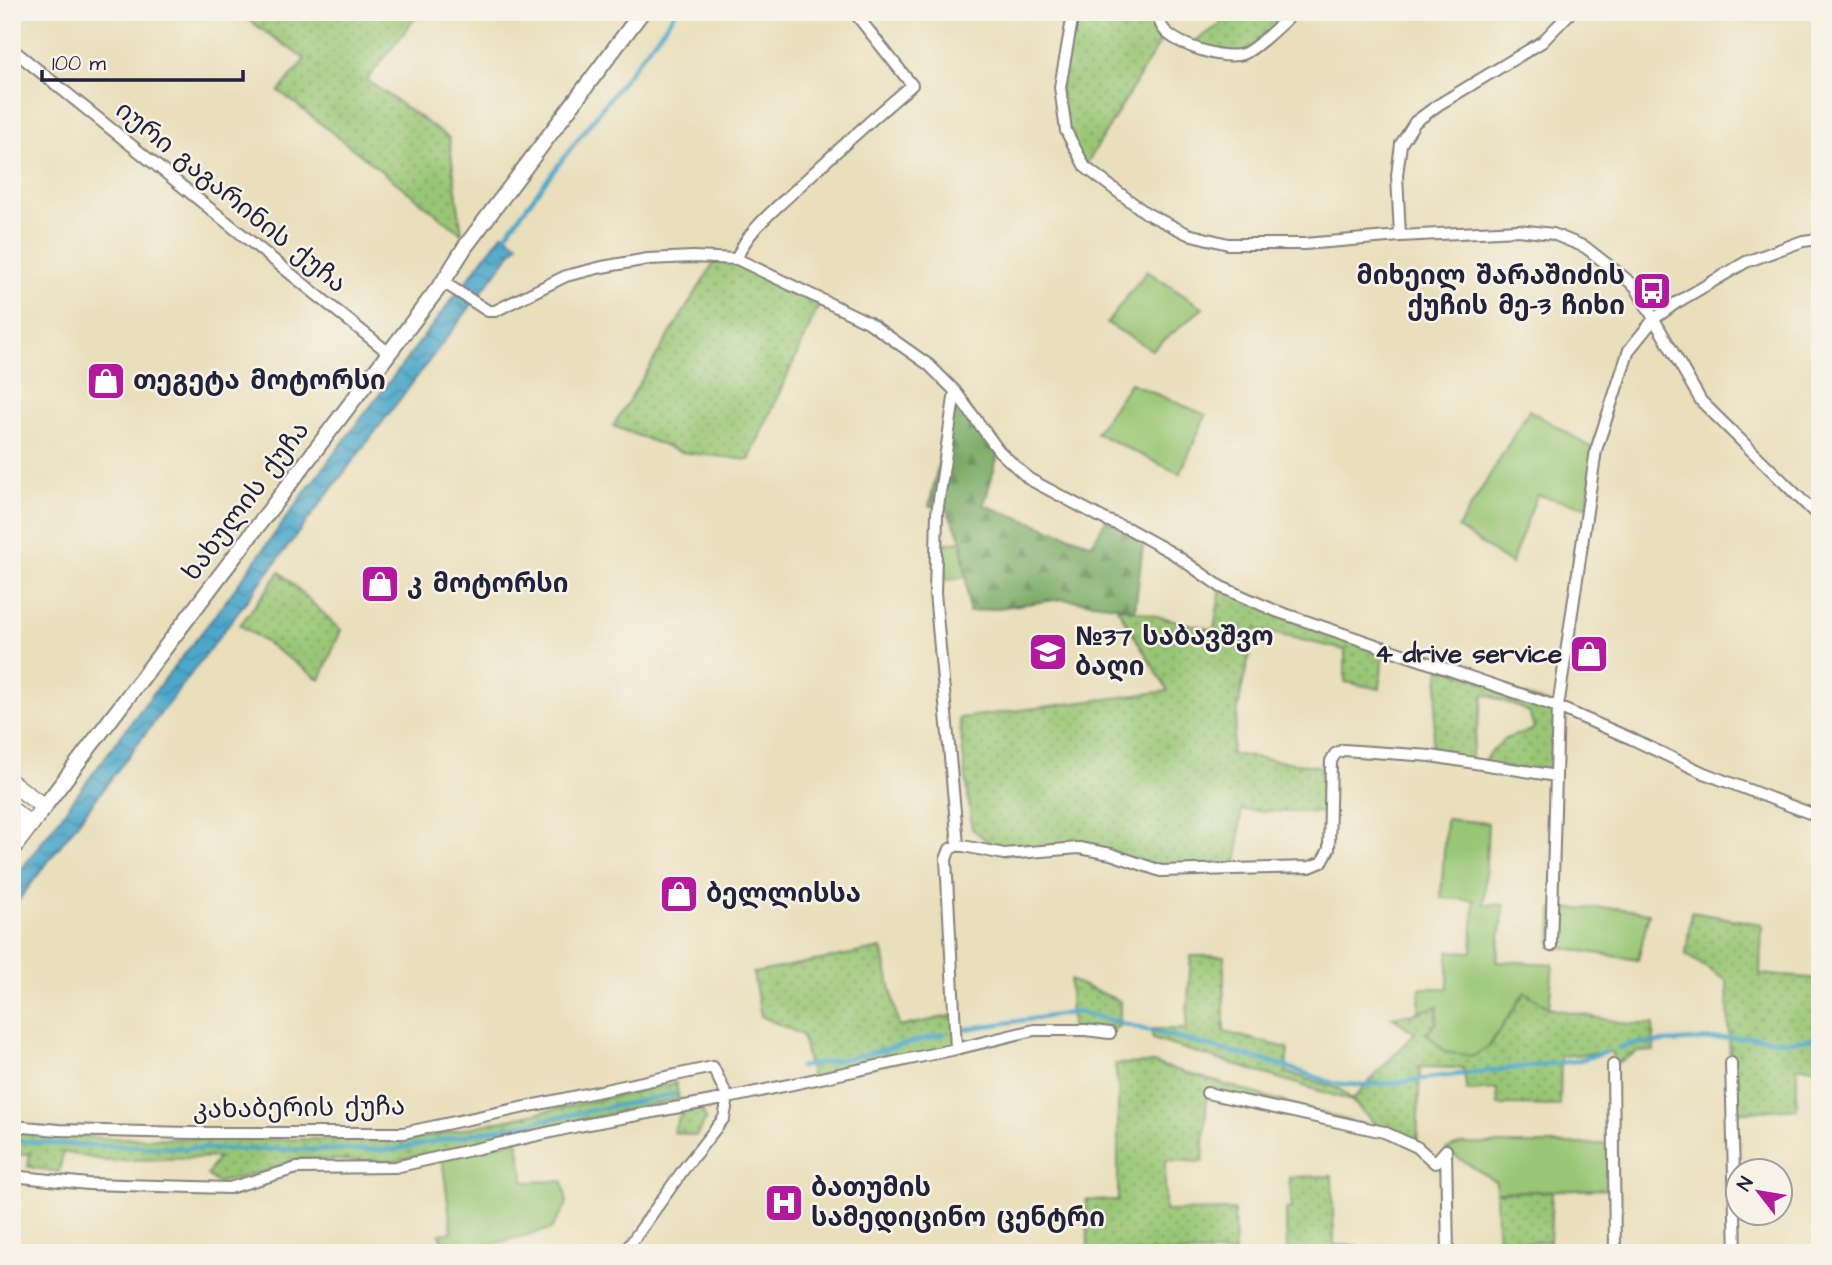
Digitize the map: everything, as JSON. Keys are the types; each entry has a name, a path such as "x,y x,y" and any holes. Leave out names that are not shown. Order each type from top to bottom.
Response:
{"main road":[{"path":"12,783 44,807"},
{"name":"ხახულის ქუჩა","path":"12,849 44,807"},
{"path":"12,810 30,825"}],"street":[{"name":"ხახულის ქუჩა","path":"44,807 389,354 443,282 465,247 642,12"},
{"path":"737,259 740,248 766,218 843,144 912,85 854,12"},
{"path":"1072,12 1060,86 1066,131 1085,167 1146,213 1188,233 1228,244 1304,244 1518,230 1553,234 1585,247 1635,286 1701,401 1820,518"},
{"path":"1159,12 1159,20 1166,32 1188,45 1220,56 1244,54 1294,12"},
{"path":"1400,236 1397,174 1401,145 1415,122 1438,104 1542,41 1571,12"},
{"name":"იური გაგარინის ქუჩა","path":"12,50 389,354"},
{"path":"1551,946 1558,707 1596,450 1629,349 1654,319 1746,262 1803,241 1820,239"},
{"path":"443,282 488,311 495,311 566,276 602,267 648,259 737,259 868,322 929,365 954,391 999,451 1029,479 1174,554 1221,587 1276,611 1558,707 1632,738 1704,773 1820,817"},
{"path":"954,391 937,513 935,593 958,845"},
{"path":"956,1049 946,859 950,849 958,845 1004,854 1079,848 1111,854 1161,871 1310,867 1322,862 1329,849 1331,761 1335,754 1343,750 1431,756 1556,776"},
{"path":"12,1176 88,1184 229,1188 298,1168 395,1167 578,1126 728,1098 1034,1030 1110,1033"},
{"path":"1731,1063 1736,1253"},
{"path":"1613,1065 1615,1253"},
{"name":"კახაბერის ქუჩა","path":"12,1126 59,1130 191,1133 403,1133 713,1067 728,1098"},
{"path":"1207,1093 1384,1132 1417,1147 1435,1163 1446,1150 1448,1253"},
{"path":"624,1253 724,1118 728,1098"}],"green space":[{"path":"420,12 367,80 449,138 462,234 279,91 305,59 238,13"},
{"path":"1222,12 1294,12 1244,54 1188,45 1220,25"},
{"path":"1072,20 1159,20 1166,32 1085,167 1066,131 1060,87"},
{"path":"717,258 737,259 822,299 749,460 680,452 613,426"},
{"path":"1147,271 1203,308 1152,350 1107,323"},
{"path":"1130,383 1206,415 1180,474 1096,433"},
{"path":"955,391 999,451 984,505 1092,544 1106,520 1144,538 1135,610 1062,599 969,612 963,542 945,507 929,506"},
{"path":"1529,410 1596,450 1587,507 1537,495 1511,564 1458,528"},
{"path":"960,541 966,577 946,580 940,544"},
{"path":"280,572 341,630 320,680 240,625"},
{"path":"1221,587 1383,648 1380,689 1345,682 1345,650 1255,629 1231,754 1331,768 1330,813 1241,810 1237,869 1161,871 1079,848 1004,854 972,829 959,718 1168,691 1116,606 1214,630"},
{"path":"1440,667 1558,707 1556,776 1480,764 1503,741 1534,728 1529,713 1484,694 1470,762 1431,756"},
{"path":"1446,819 1488,823 1484,904 1504,905 1497,961 1553,964 1549,1008 1525,992 1489,1046 1474,1056 1445,1052 1427,1033 1436,1023 1438,1006 1419,1012 1420,988 1448,988 1448,951 1472,952 1474,900 1441,898"},
{"path":"1618,908 1649,913 1638,960 1551,946 1552,909"},
{"path":"1691,912 1762,924 1760,974 1820,979 1820,1067 1797,1067 1797,1108 1732,1113 1727,981 1686,955"},
{"path":"882,948 899,1027 954,1015 956,1049 812,1080 802,1035 761,1016 753,973"},
{"path":"1191,956 1224,956 1224,1032 1288,1048 1286,1072 1340,1089 1352,1100 1415,1033 1392,1017 1438,1005 1436,1023 1427,1034 1490,1046 1525,991 1549,1008 1629,1024 1653,1024 1654,1051 1637,1052 1613,1065 1612,1052 1561,1056 1560,1106 1498,1105 1497,1089 1467,1091 1463,1068 1420,1067 1417,1147 1384,1132 1207,1093 1203,1162 1165,1160 1165,1211 1234,1210 1235,1253 1083,1253 1088,1245 1086,1200 1118,1200 1118,1088 1115,1064 1153,1063 1382,1131 1352,1101 1152,1039 1152,1029 1186,1029"},
{"path":"1070,980 1120,1001 1120,1025 1110,1033 1071,1030"},
{"path":"676,1083 679,1099 391,1162 301,1159 217,1183 207,1175 218,1157 107,1161 63,1152 59,1172 28,1167 30,1153 12,1157 12,1130 105,1138 412,1140"},
{"path":"683,1108 703,1112 706,1120 696,1136 673,1132"},
{"path":"518,1140 524,1182 563,1181 567,1204 551,1229 457,1253 443,1253 440,1234 452,1232 442,1157"},
{"path":"1461,1144 1614,1144 1615,1189 1496,1192 1496,1182 1446,1150"},
{"path":"1332,1176 1334,1245 1356,1245 1356,1253 1287,1253 1286,1209 1292,1208 1289,1177"},
{"path":"1552,1191 1550,1241 1521,1242 1521,1253 1498,1253 1496,1192"}],"water":[{"path":"503,233 518,244 12,909 12,882"}],"waterway":[{"path":"504,237 676,12"},
{"path":"966,1029 1078,1012 1278,1064 1333,1083 1355,1085 1396,1083 1576,1061 1605,1052"},
{"path":"800,1067 859,1056 944,1034"},
{"path":"1619,1048 1632,1044 1749,1037 1790,1041 1820,1038"},
{"path":"12,1140 213,1149 392,1150 675,1094"}],"place":[{"name":"მიხეილ შარაშიძის ქუჩის მე-3 ჩიხი","path":"1652,291"},
{"name":"თეგეტა მოტორსი","path":"106,381"},
{"name":"კ მოტორსი","path":"380,584"},
{"name":"№37 საბავშვო ბაღი","path":"1048,652"},
{"name":"4 drive service","path":"1589,654"},
{"name":"ბელლისსა","path":"679,894"},
{"name":"ბათუმის სამედიცინო ცენტრი","path":"784,1203"}]}
